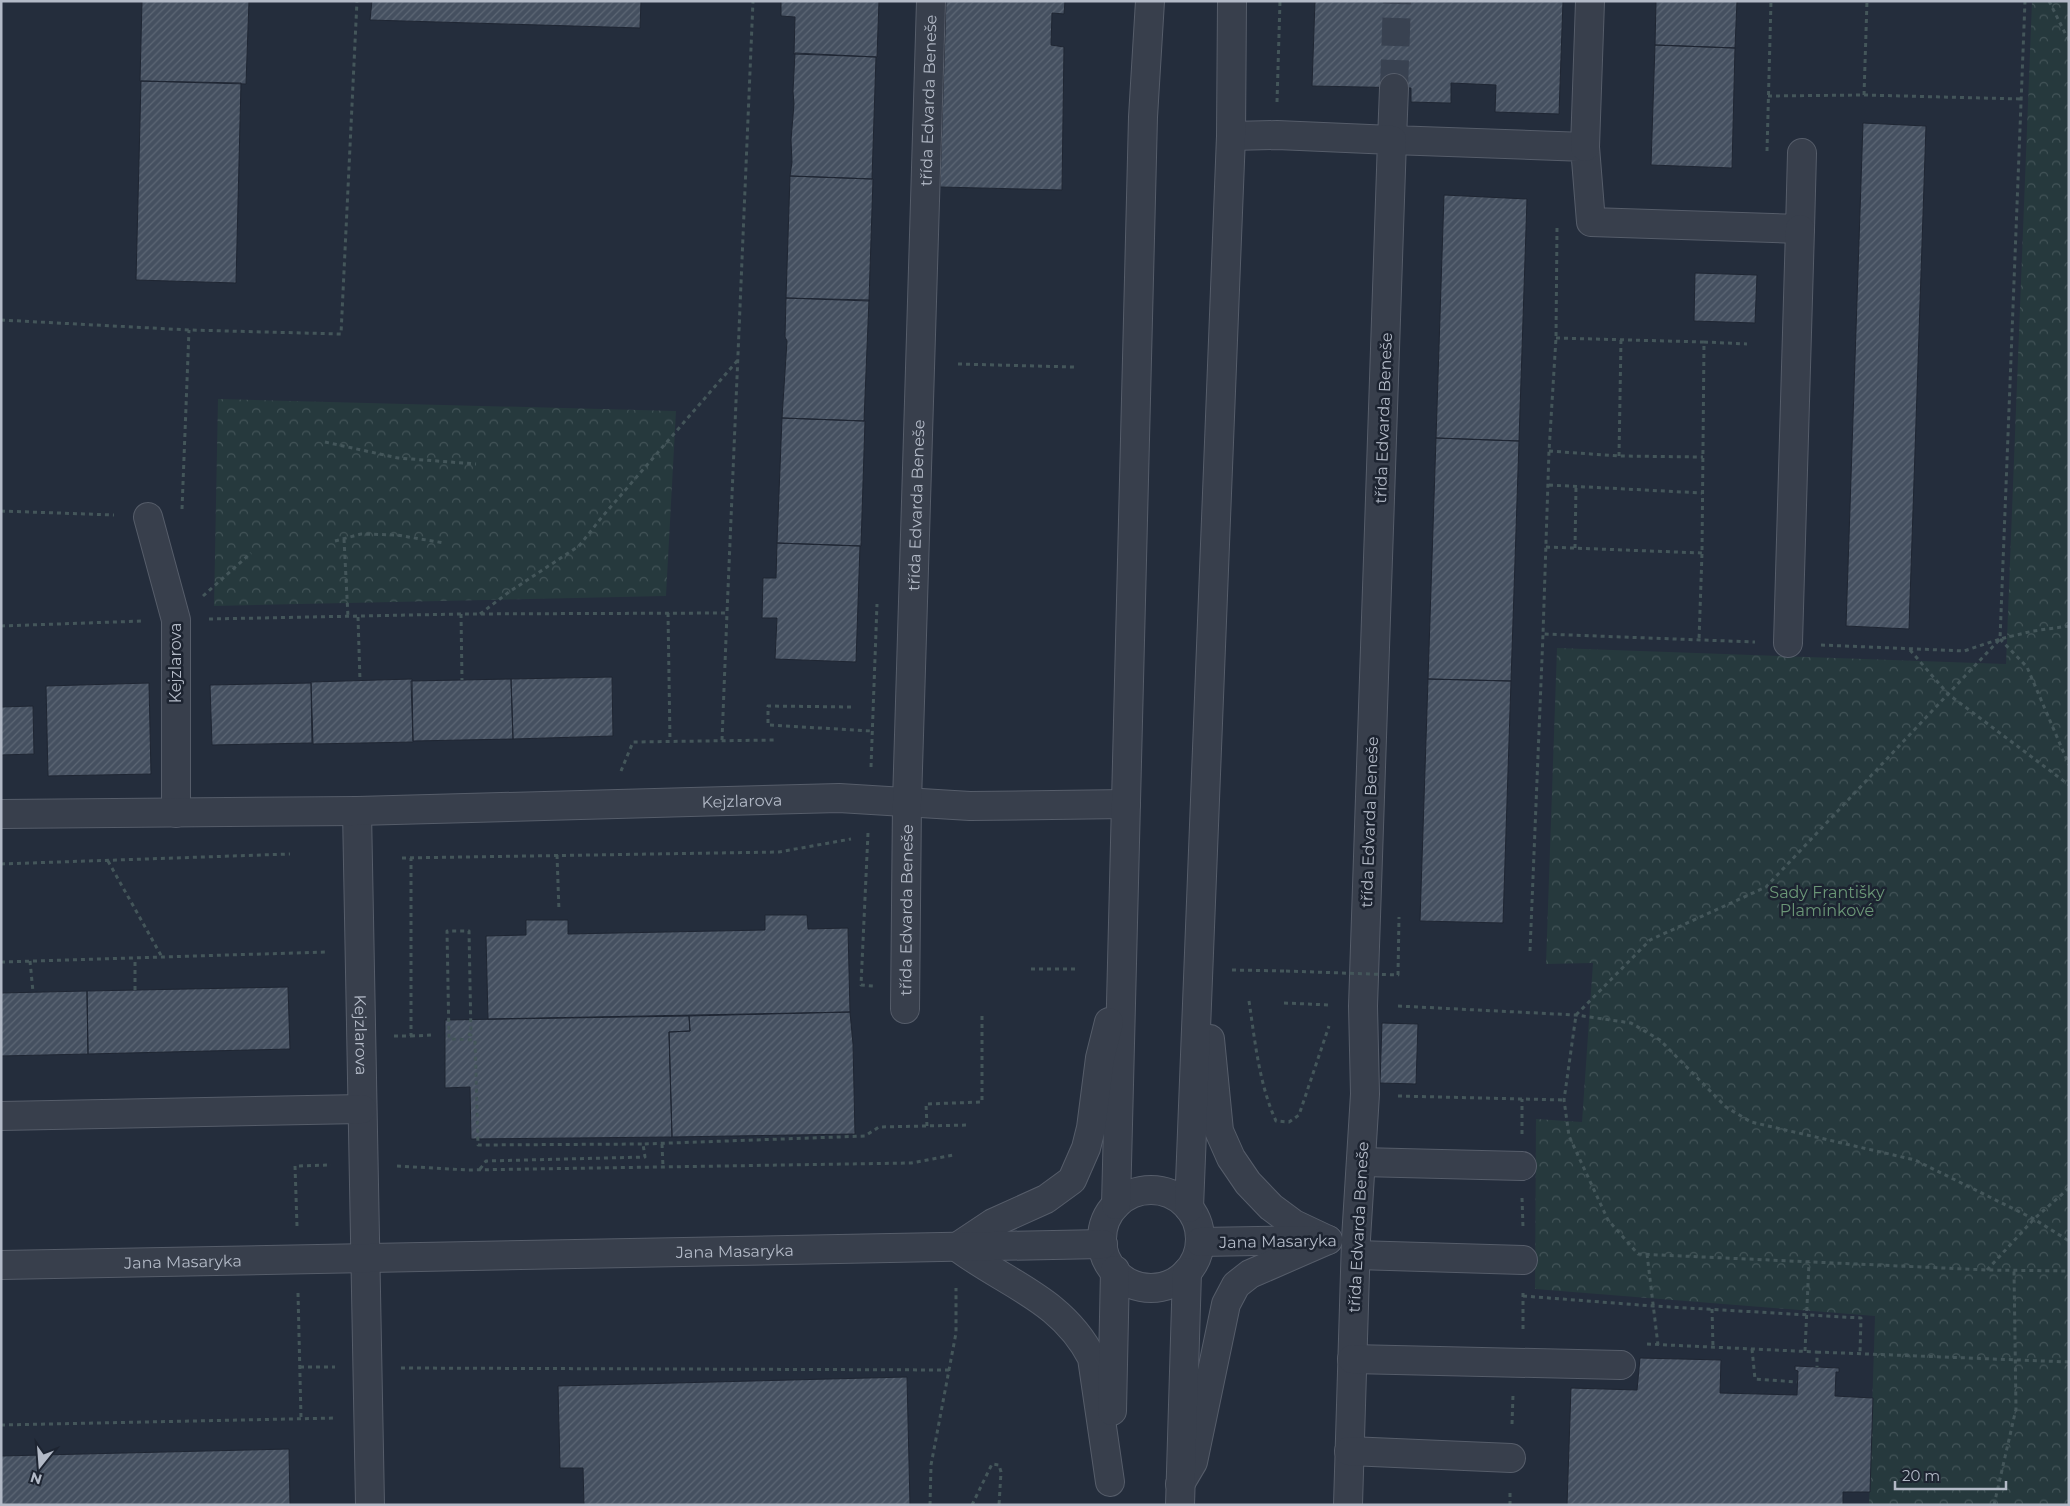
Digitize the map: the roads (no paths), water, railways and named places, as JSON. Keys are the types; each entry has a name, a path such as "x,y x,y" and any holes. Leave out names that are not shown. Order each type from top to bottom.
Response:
{"street":[{"name":"třída Edvarda Beneše","path":"905,1009 907,802 931,1"},
{"path":"1116,1206 1143,117 1150,1"},
{"path":"1189,1208 1231,136 1232,1"},
{"path":"1590,1 1585,147 1590,222 1800,229"},
{"name":"třída Edvarda Beneše","path":"1348,1505 1356,1247 1365,1094 1363,1012 1394,88"},
{"path":"1231,136 1277,135 1585,147"},
{"path":"1788,643 1802,153"},
{"name":"Kejzlarova","path":"148,517 176,620 176,813"},
{"name":"Kejzlarova","path":"1,814 357,811 839,798 970,806 1126,804"},
{"name":"Kejzlarova","path":"357,811 366,1258"},
{"path":"1110,1493 1092,1358 1085,1345 1060,1315 1042,1300 978,1263 957,1247 993,1223 1046,1199 1072,1180 1086,1148 1091,1128 1100,1058 1122,969"},
{"path":"1198,969 1206,1006 1219,1131 1231,1158 1248,1183 1271,1207 1294,1224 1328,1240"},
{"path":"1,1116 362,1109"},
{"path":"1361,1162 1522,1166"},
{"path":"1150,1190 1164,1192 1178,1198 1189,1208 1197,1222 1200,1242 1192,1267 1181,1278 1167,1285 1152,1288 1136,1285 1122,1278 1111,1267 1104,1253 1102,1237 1105,1222 1123,1199 1135,1193 1150,1190"},
{"path":"1180,1494 1193,1462 1226,1304 1236,1285 1250,1274 1328,1240"},
{"name":"Jana Masaryka","path":"1200,1242 1328,1240 1356,1247 1523,1260"},
{"name":"Jana Masaryka","path":"1,1265 1103,1244"},
{"path":"366,1258 370,1505"},
{"path":"1110,1493 1115,1270"},
{"path":"1180,1494 1187,1272"},
{"path":"1352,1359 1621,1365"},
{"path":"1349,1450 1511,1458"}],"tunnel":[{"path":"1394,88 1397,1"}],"park label":[{"name":"Sady Františky Plamínkové","path":"1827,901"}]}
